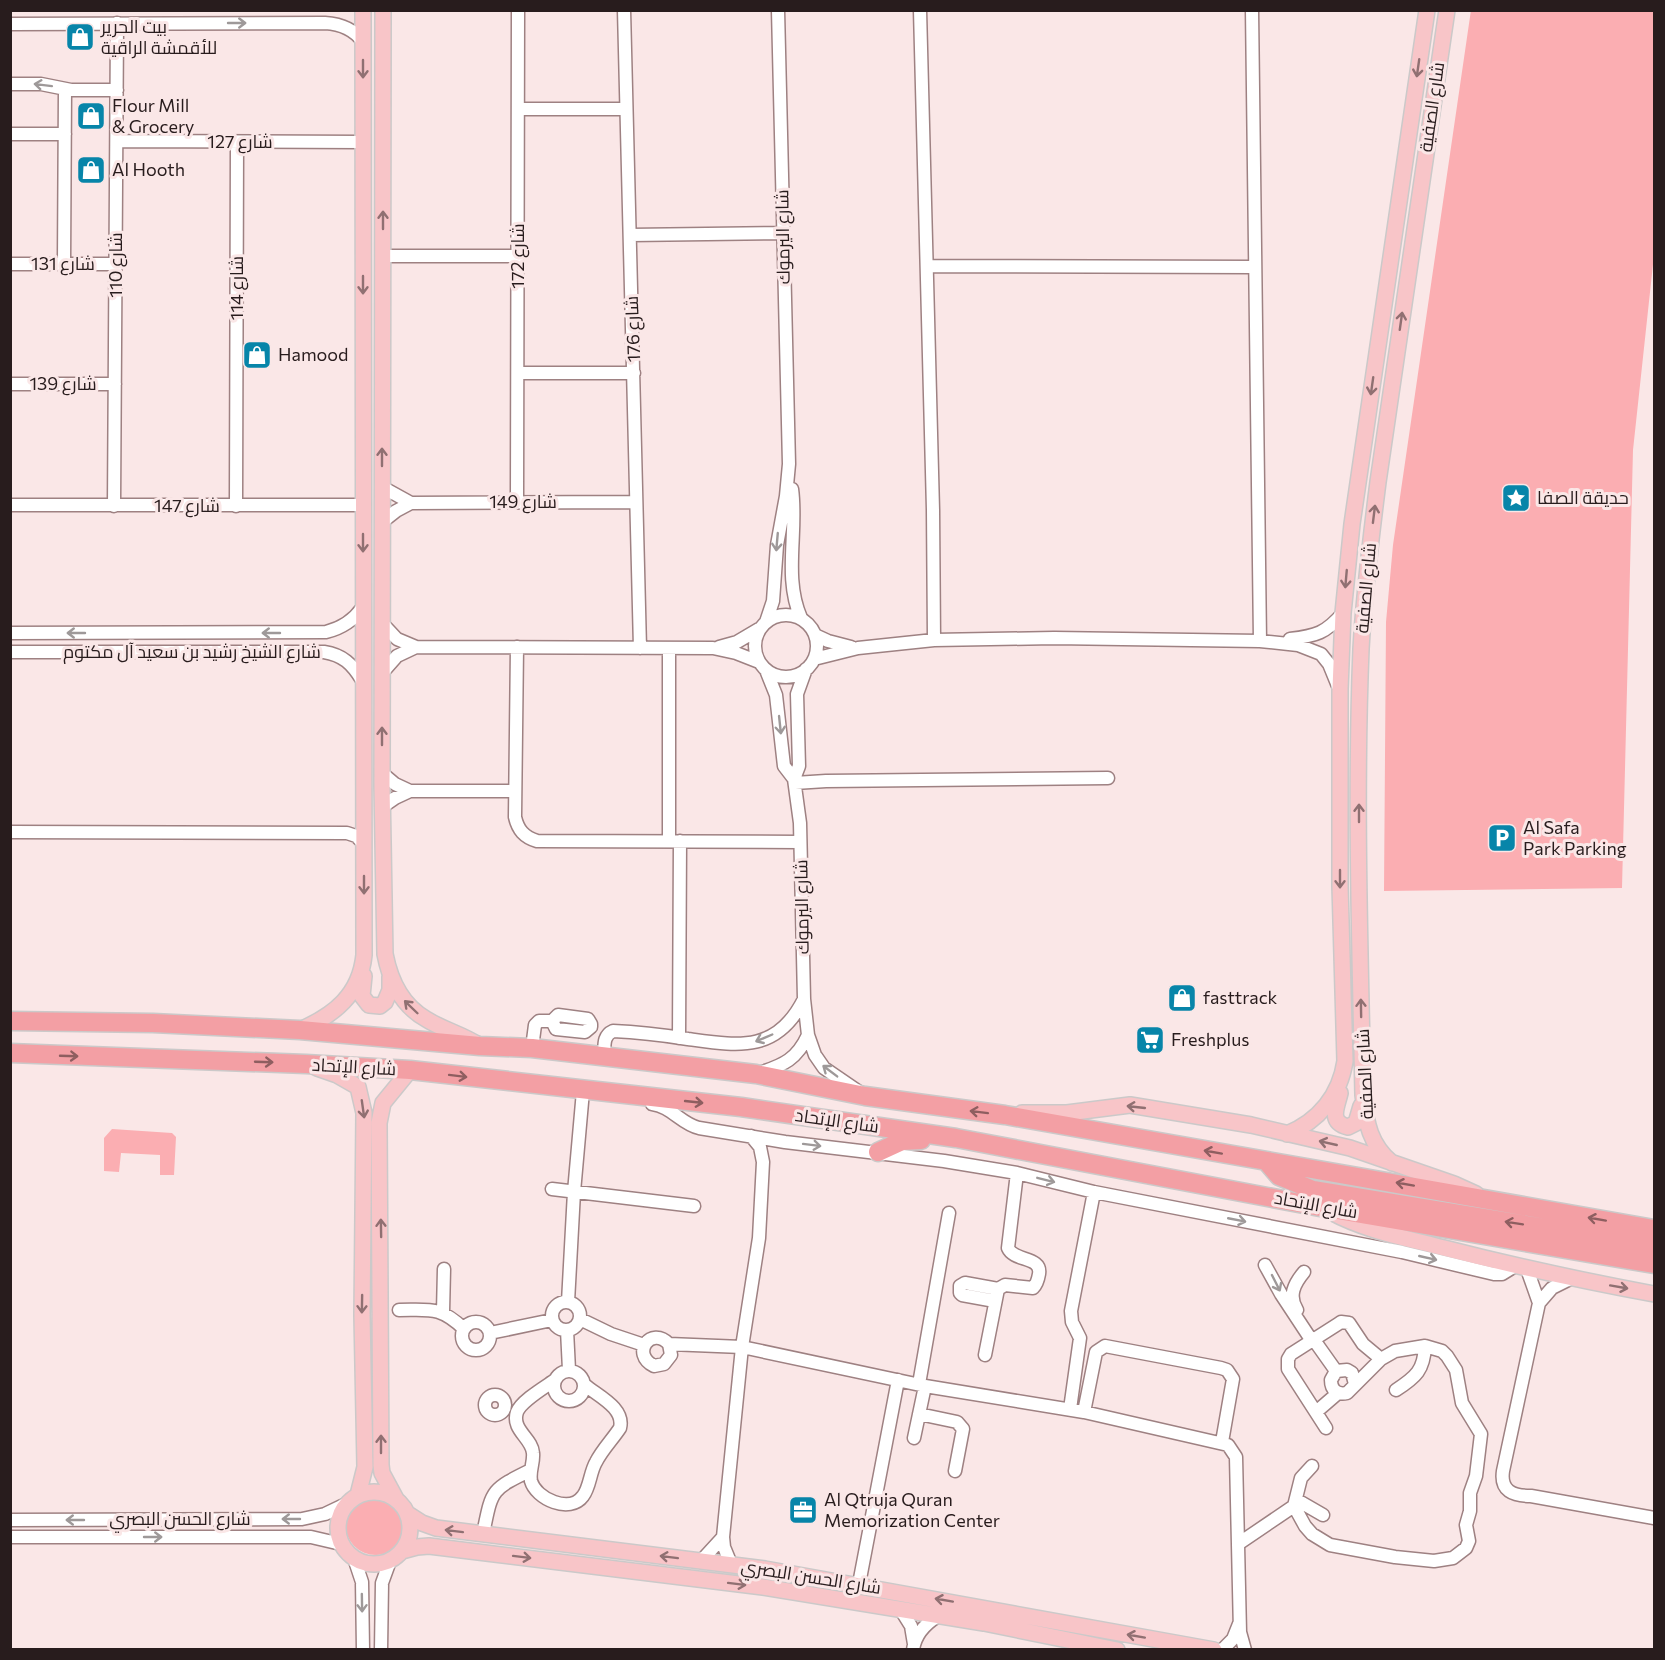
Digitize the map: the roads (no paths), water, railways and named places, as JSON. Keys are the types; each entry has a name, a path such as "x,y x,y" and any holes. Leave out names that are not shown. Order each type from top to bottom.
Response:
{"highway":[{"name":"شارع الإتحاد","path":"10,1021 153,1023 300,1030 480,1046 532,1048 756,1074 866,1096 1005,1115 1654,1229"},
{"name":"شارع الإتحاد","path":"10,1053 410,1070 783,1113 956,1138 1320,1207 1654,1264"},
{"path":"878,1152 910,1139 943,1143 956,1138"},
{"path":"1268,1162 1279,1176 1313,1190 1654,1246"}],"main road":[{"path":"363,10 362,996 369,1005 380,1006 386,1002 390,990 390,973 384,938 382,807 383,10"},
{"name":"شارع الصفية","path":"1287,1134 1300,1129 1326,1107 1343,1076 1340,689 1343,613 1352,524 1427,10"},
{"name":"شارع الصفية","path":"1392,1163 1383,1156 1372,1140 1366,1121 1363,1095 1359,714 1365,592 1378,482 1447,10"},
{"path":"363,174 370,181 375,181 382,174"},
{"path":"363,486 372,483 382,487"},
{"path":"300,1030 326,1018 338,1009 353,990 363,964"},
{"path":"390,973 399,994 424,1019 465,1036 480,1046"},
{"path":"306,1064 337,1076 357,1087 363,1101 362,1334 365,1467 352,1499 340,1513 338,1523 341,1544 354,1558 371,1564 390,1561 402,1551 410,1533 408,1514 396,1499 382,1473 381,1465 379,1123 383,1103 410,1070"},
{"path":"1343,1076 1341,1093 1334,1112 1339,1124 1348,1126 1356,1123 1360,1116 1363,1095"},
{"path":"1005,1115 1030,1112 1067,1113 1131,1105 1251,1125 1350,1148 1454,1184 1481,1197"},
{"path":"1320,1207 1366,1228 1570,1279 1654,1294"},
{"path":"352,1499 378,1491 396,1499"},
{"name":"شارع الحسن البصري","path":"408,1514 436,1528 731,1564 859,1584 1214,1650"},
{"name":"شارع الحسن البصري","path":"402,1551 417,1546 429,1546 763,1587 984,1623 1117,1650"},
{"path":"984,1623 988,1618 1014,1623 1019,1614"},
{"path":"1034,1634 1035,1628 1039,1626 1068,1631 1074,1625"}],"street":[{"path":"279,23 283,17 283,10"},
{"name":"شارع 172","path":"517,502 518,10"},
{"name":"شارع 176","path":"624,10 640,648"},
{"name":"شارع اليرموك","path":"778,10 789,464 794,517 792,591 801,618"},
{"path":"920,10 933,510 934,640"},
{"path":"1252,10 1255,267 1265,641"},
{"name":"شارع 110","path":"114,506 117,23"},
{"path":"10,24 334,24 351,30 363,42"},
{"path":"10,84 41,84 65,89 117,90"},
{"path":"64,264 65,89"},
{"path":"518,109 626,109"},
{"path":"10,134 65,134"},
{"name":"شارع 127","path":"117,141 363,142"},
{"name":"شارع 114","path":"236,506 237,142"},
{"path":"630,235 783,233"},
{"path":"383,256 518,256"},
{"name":"شارع 131","path":"10,264 116,264"},
{"path":"927,266 1255,267"},
{"path":"518,373 634,373"},
{"name":"شارع 139","path":"10,384 115,384"},
{"name":"شارع اليرموك","path":"763,626 773,601 777,545 789,464"},
{"name":"شارع 149","path":"382,487 411,503 636,501"},
{"path":"382,522 411,503"},
{"name":"شارع 147","path":"10,506 363,505"},
{"name":"شارع الشيخ رشيد بن سعيد آل مكتوم","path":"10,633 326,632 337,629 356,617 362,608"},
{"path":"383,624 397,639 416,647 713,648 736,653 782,677 791,677 810,664 858,648 934,640 1054,638 1265,641 1313,636 1330,627 1343,613"},
{"path":"713,648 737,642 783,615 801,618 815,635 816,651 810,664"},
{"path":"762,666 754,646 763,626"},
{"path":"301,652 308,640 302,633"},
{"path":"815,635 836,644 858,648"},
{"path":"1265,641 1308,647 1321,654 1329,664 1340,689"},
{"path":"382,673 396,657 416,647"},
{"path":"517,647 515,791 517,824 519,830 530,839 537,841 800,842"},
{"path":"669,648 679,1038"},
{"name":"شارع الشيخ رشيد بن سعيد آل مكتوم","path":"10,652 324,652 340,657 354,667 362,680"},
{"name":"شارع اليرموك","path":"810,664 797,694 799,766 794,781 800,842 804,999 808,1035 815,1056 824,1068 866,1096"},
{"name":"شارع اليرموك","path":"762,666 776,695 784,766 794,781"},
{"path":"382,773 395,784 410,791 515,791"},
{"path":"794,781 1108,778"},
{"path":"382,807 410,791"},
{"path":"347,833 356,829 363,821"},
{"path":"10,832 347,833 356,836 363,844"},
{"path":"532,1048 535,1025 540,1021 552,1021 553,1027 560,1030 585,1032 591,1026 609,1033 618,1032 737,1045 758,1042 786,1025 804,999"},
{"path":"604,1057 605,1039 609,1033"},
{"path":"756,1074 781,1065 796,1055 808,1035"},
{"path":"568,1302 574,1192 583,1091"},
{"path":"616,1094 629,1101 666,1107 691,1126 785,1142 878,1152 1017,1173 1094,1192 1402,1252 1494,1274 1502,1274 1521,1267 1539,1303"},
{"path":"731,1564 724,1547 723,1537 742,1347 759,1238 763,1162 759,1148 750,1136"},
{"path":"763,1162 772,1150 785,1142"},
{"path":"985,1354 997,1295 1005,1285 1033,1288 1040,1269 1035,1263 1014,1256 1008,1248 1017,1173"},
{"path":"552,1189 694,1206"},
{"path":"1070,1409 1080,1338 1072,1322 1071,1311 1094,1192"},
{"path":"914,1438 949,1213"},
{"path":"1265,1265 1294,1305 1336,1371"},
{"path":"443,1312 444,1269"},
{"path":"1289,1300 1304,1272"},
{"path":"1570,1279 1552,1288 1539,1303 1507,1461 1508,1478 1516,1490 1531,1496 1654,1518"},
{"path":"561,1302 568,1302 578,1308 580,1319 574,1328 567,1330 556,1326 552,1320 552,1313 555,1306 561,1302"},
{"path":"399,1310 443,1312 464,1329"},
{"path":"580,1319 611,1334 644,1345"},
{"path":"490,1333 552,1320"},
{"path":"479,1321 485,1324 490,1333 490,1340 480,1350 472,1349 466,1346 463,1339 464,1329 469,1324 479,1321"},
{"path":"1326,1428 1287,1364 1291,1354 1341,1322 1345,1322 1349,1323 1368,1350 1381,1359"},
{"path":"567,1330 569,1370"},
{"path":"664,1339 669,1344 671,1352 664,1364 657,1366 645,1359 644,1345 650,1340 664,1339"},
{"path":"669,1344 742,1347 922,1385 1070,1409 1228,1445 1236,1457 1239,1623 1245,1650"},
{"path":"1084,1412 1096,1352 1106,1346 1221,1368 1227,1370 1233,1379 1222,1442"},
{"path":"1312,1466 1301,1478 1296,1503 1305,1526 1312,1534 1330,1545 1395,1557 1434,1561 1453,1558 1466,1548 1469,1541 1466,1525 1470,1511 1470,1492 1476,1476 1481,1434 1462,1403 1456,1370 1442,1351 1425,1346 1404,1348 1381,1359 1355,1384 1351,1391 1338,1393 1316,1412"},
{"path":"1396,1390 1416,1375 1422,1366 1425,1346"},
{"path":"569,1370 582,1376 585,1385 618,1412 621,1423 596,1462 583,1496 571,1503 552,1501 535,1490 531,1480 533,1453 518,1428 516,1420 517,1413 523,1404 561,1373 569,1370"},
{"path":"1338,1393 1331,1385 1332,1375 1336,1371 1347,1370 1352,1373 1355,1384"},
{"path":"555,1380 557,1395 567,1401 572,1401 581,1395 585,1385"},
{"path":"859,1584 898,1380"},
{"path":"504,1402 514,1400 523,1404"},
{"path":"919,1414 957,1422 962,1426 955,1471"},
{"path":"483,1534 494,1493 502,1484 531,1470"},
{"name":"شارع الحسن البصري","path":"10,1520 302,1519 325,1514 352,1499"},
{"path":"1296,1503 1323,1515"},
{"path":"1238,1544 1296,1503"},
{"name":"شارع الحسن البصري","path":"10,1537 311,1537 341,1544"},
{"path":"701,1561 723,1537"},
{"path":"354,1558 362,1582 363,1650"},
{"path":"381,1650 382,1583 390,1561"},
{"path":"901,1610 910,1626 914,1647"},
{"path":"914,1647 923,1628 938,1616"},
{"path":"1222,1650 1233,1639 1239,1623"}],"place":[{"name":"بيت الحرير للأقمشة الراقية","path":"80,37"},
{"name":"Flour Mill & Grocery","path":"91,116"},
{"name":"Al Hooth","path":"91,170"},
{"name":"Hamood","path":"257,355"},
{"name":"حديقة الصفا","path":"1516,498"},
{"name":"Al Safa Park Parking","path":"1502,838"},
{"name":"fasttrack","path":"1182,998"},
{"name":"Freshplus","path":"1150,1040"},
{"name":"Al Qtruja Quran Memorization Center","path":"803,1510"}]}
